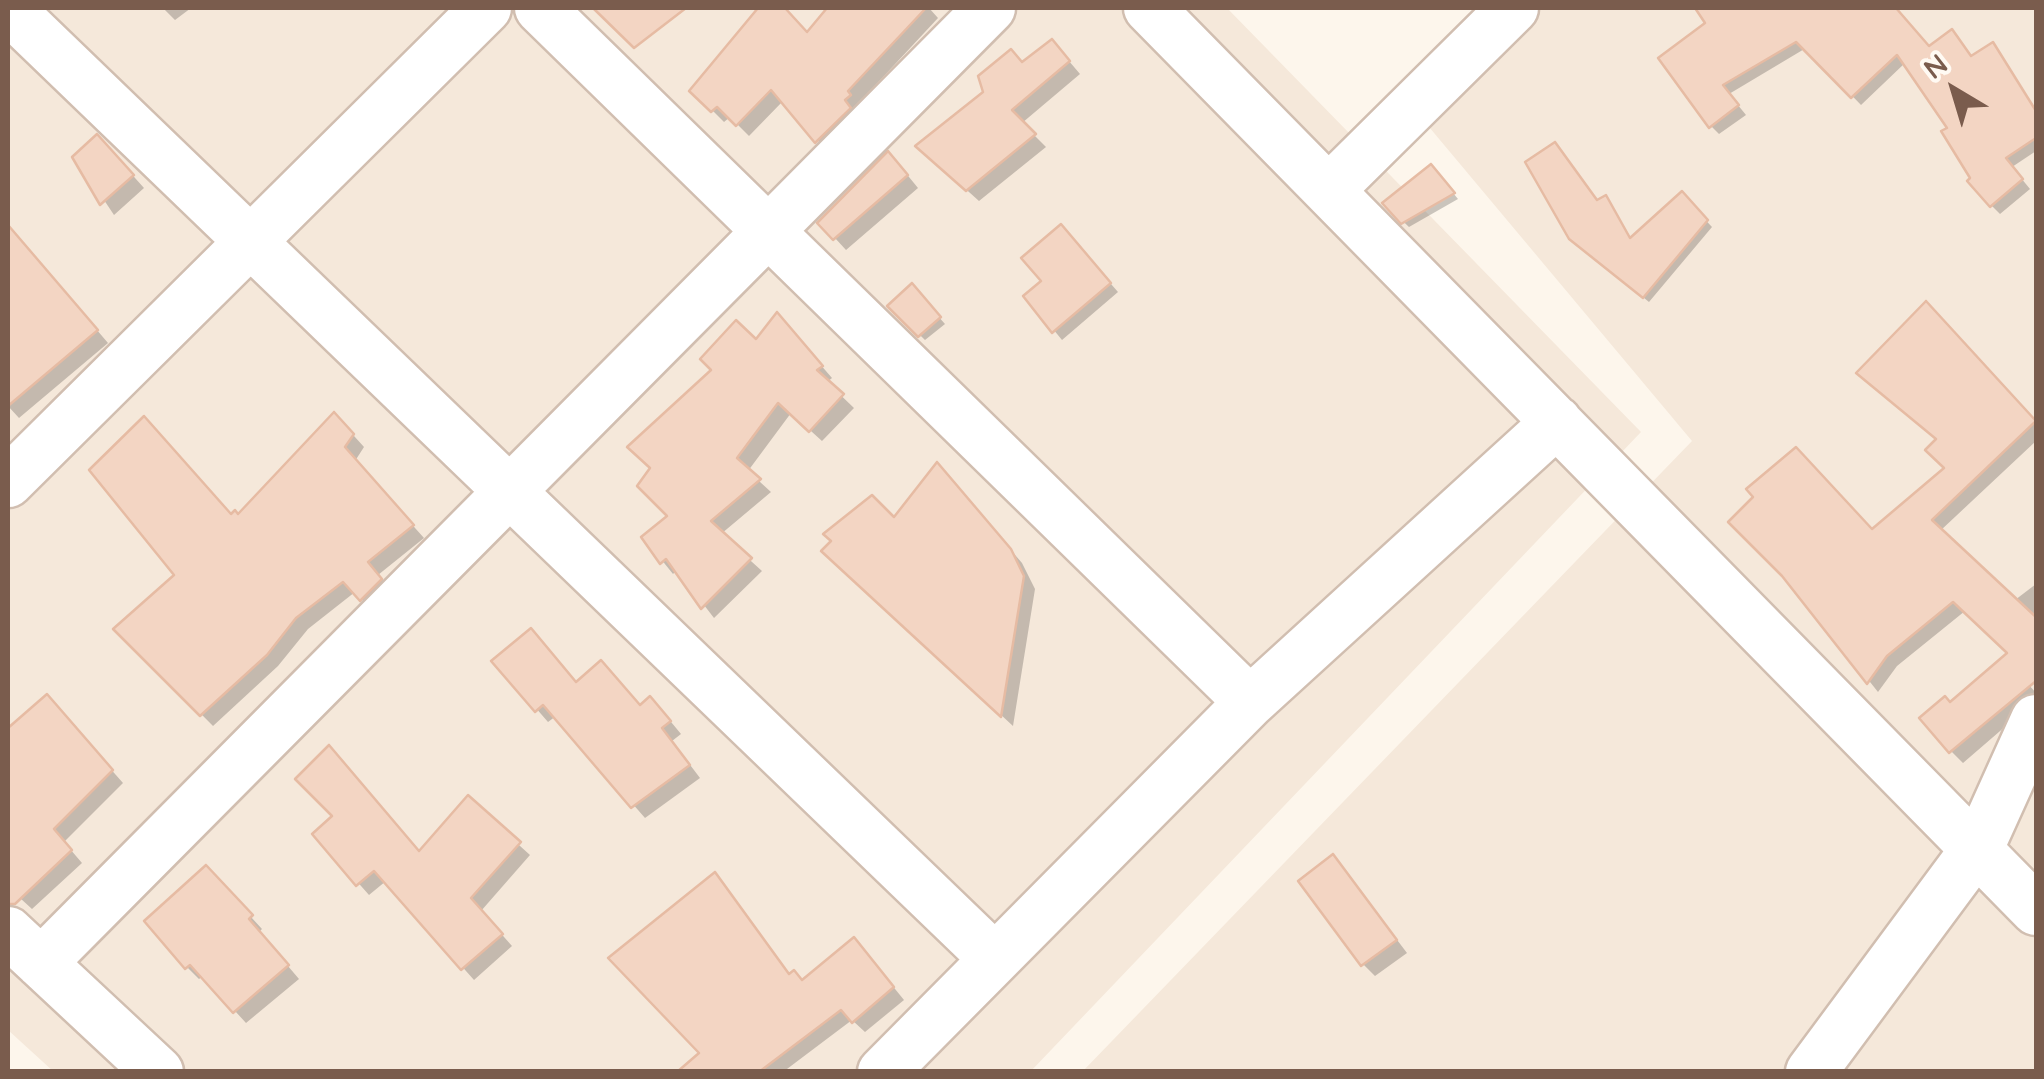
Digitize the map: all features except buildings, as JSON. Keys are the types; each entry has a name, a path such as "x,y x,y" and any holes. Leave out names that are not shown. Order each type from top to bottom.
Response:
{"street":[{"path":"8,8 994,959"},
{"path":"13,465 249,242 486,8"},
{"path":"540,8 1250,702"},
{"path":"158,1072 24,947 511,491 990,8"},
{"path":"1149,8 2036,910"},
{"path":"1329,190 1513,8"},
{"path":"884,1072 1250,702 1557,422"},
{"path":"1810,1072 1976,848 2036,720"}],"shaded area":[{"path":"8,8 1227,8 1641,432 1031,1071 54,1072 8,1030"},
{"path":"1531,8 2036,8 2036,1071 1082,1072 1692,441 1419,115"}]}
